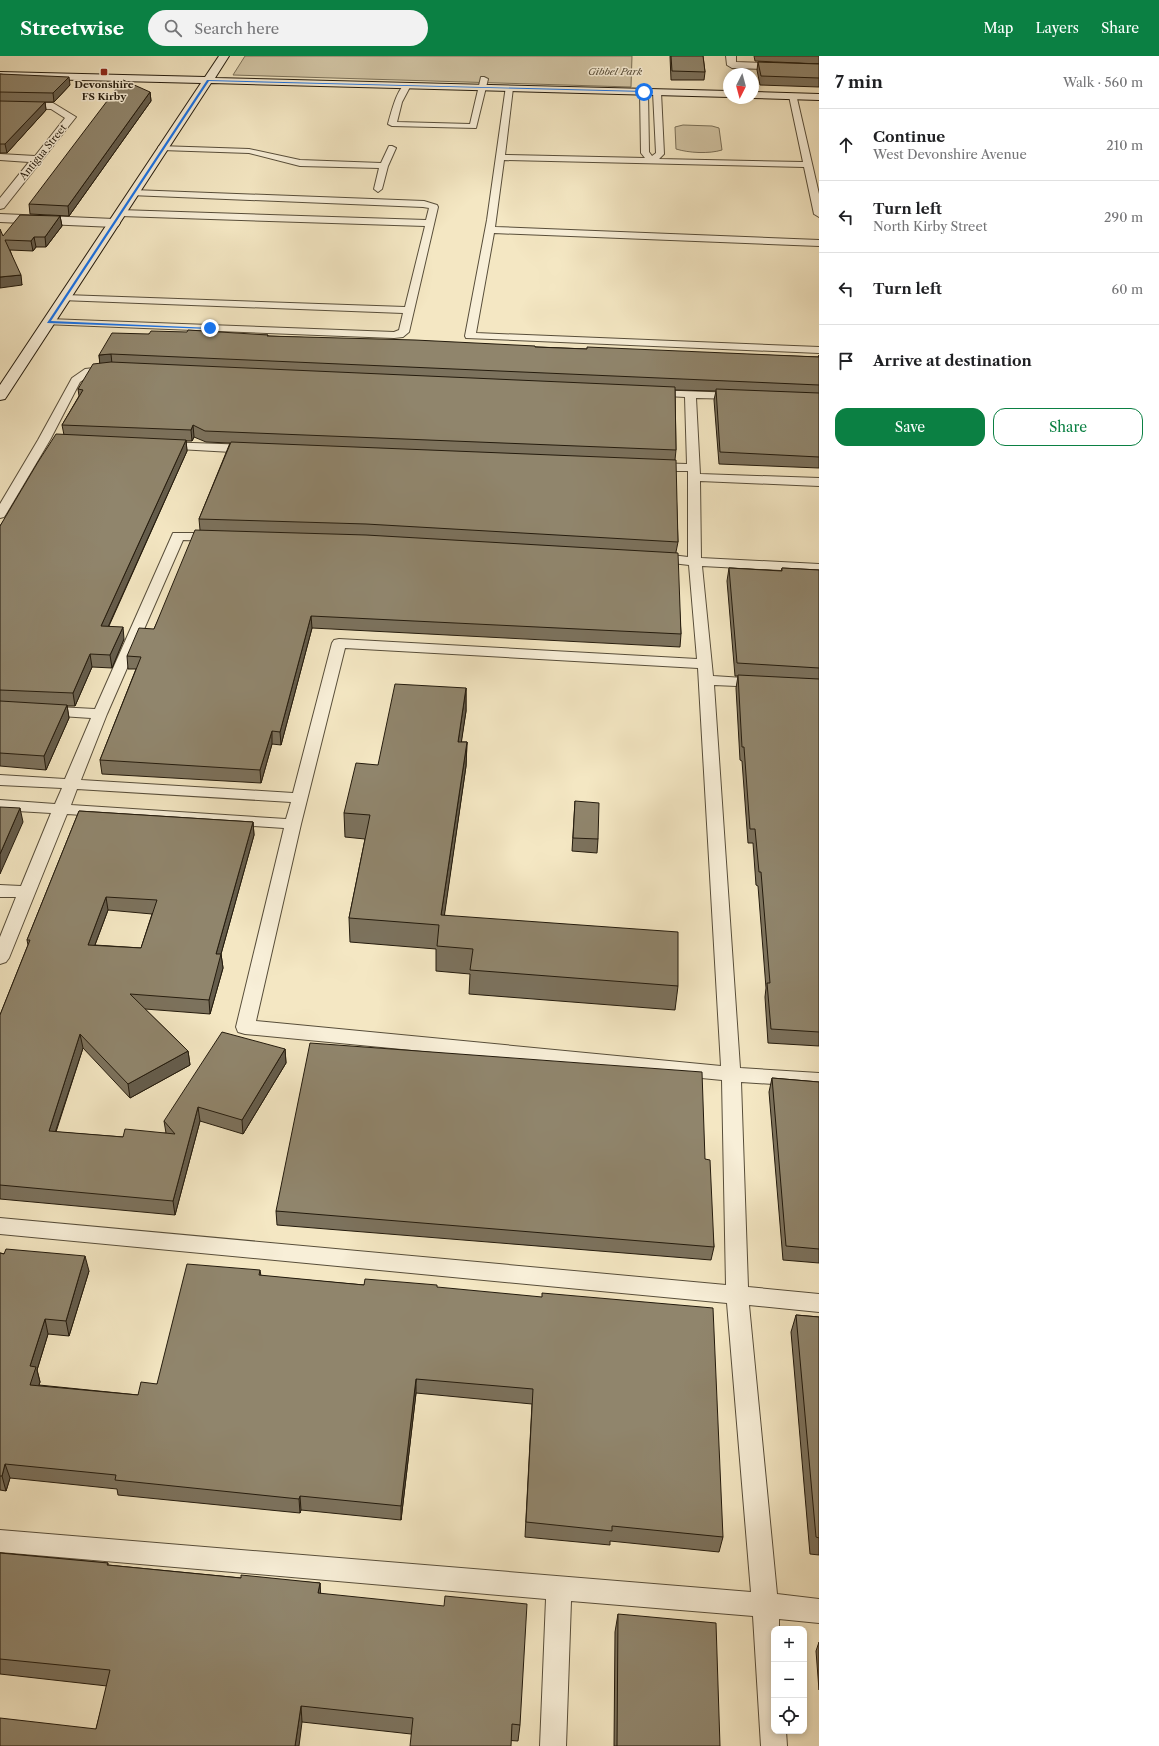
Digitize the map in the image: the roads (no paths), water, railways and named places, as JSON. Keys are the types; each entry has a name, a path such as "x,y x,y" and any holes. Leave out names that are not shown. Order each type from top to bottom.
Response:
{"street":[{"path":"0,396 224,56"},
{"path":"732,61 819,68"},
{"path":"0,75 407,85 482,83 509,88 723,94"},
{"path":"759,95 819,97"},
{"name":"Antigua Street","path":"0,105 53,106 72,117 0,206"},
{"path":"0,157 37,159"},
{"path":"0,218 117,218"}],"lane":[{"path":"407,85 398,102 392,124 473,126 482,83"},
{"path":"509,88 490,230 470,336 819,350"},
{"path":"644,92 645,153 652,160"},
{"path":"652,160 660,154 658,92"},
{"path":"793,96 819,214"},
{"path":"644,108 658,108"},
{"path":"644,123 659,124"},
{"path":"162,148 249,151 300,163 384,166"},
{"path":"378,189 384,166 392,148"},
{"path":"500,157 808,165"},
{"path":"48,322 394,336 404,332 434,207 424,204 133,193"},
{"path":"117,218 430,223"},
{"path":"490,230 819,243"},
{"path":"65,298 409,310"},
{"path":"0,514 44,440 76,380 89,371 120,370"},
{"path":"643,392 751,397"},
{"path":"690,394 694,472 695,562 705,672 731,1074 737,1295 765,1605 774,1746"},
{"path":"44,440 60,441"},
{"path":"155,445 258,450"},
{"path":"638,466 819,482"},
{"path":"0,958 100,714 178,536 233,538"},
{"path":"636,556 695,562 819,568"},
{"path":"774,684 705,672 339,643 293,824 245,1027 731,1074 819,1080"},
{"path":"0,708 100,714"},
{"path":"0,780 300,798"},
{"path":"0,805 293,824"},
{"path":"0,891 27,892"},
{"path":"0,1226 819,1303"},
{"path":"0,1541 765,1605 819,1611"},
{"path":"553,1746 559,1588"}],"place":[{"name":"Devonshire FS Kirby","path":"104,72"}],"park label":[{"name":"Gibbel Park","path":"615,71"}]}
